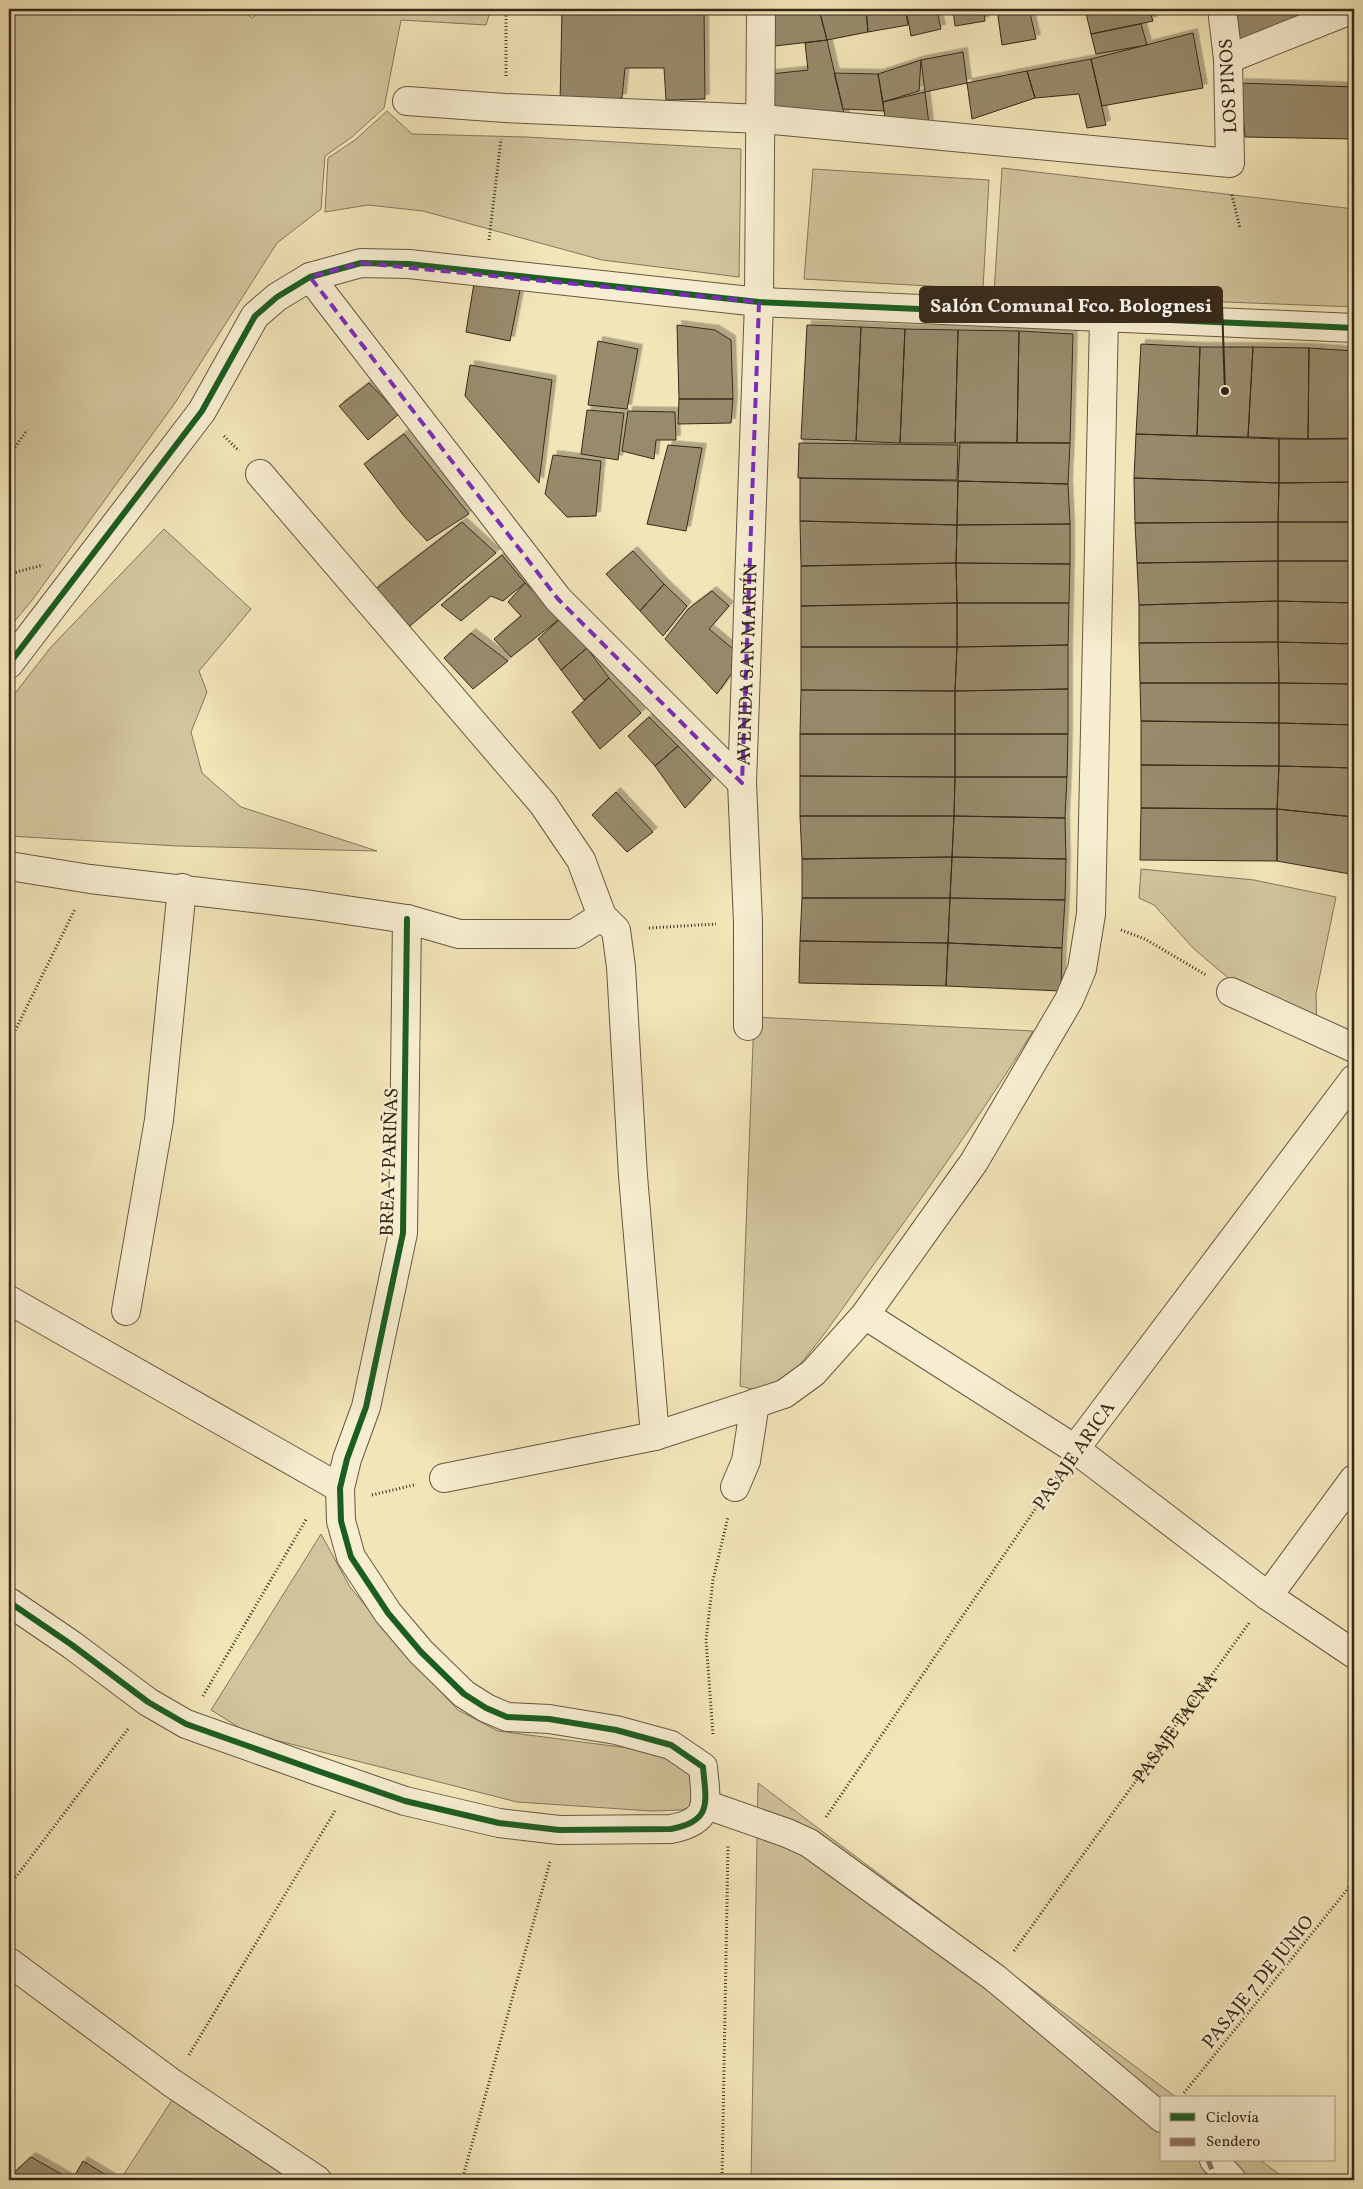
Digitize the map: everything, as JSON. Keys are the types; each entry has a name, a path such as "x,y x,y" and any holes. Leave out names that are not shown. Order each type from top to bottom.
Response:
{"street":[{"name":"AVENIDA SAN MARTÍN","path":"748,1026 748,922 742,783 759,302 762,119 761,9"},
{"name":"LOS PINOS","path":"762,119 1230,163 1228,59 1222,9"},
{"path":"1228,59 1353,9"},
{"path":"406,100 505,108 762,119"},
{"path":"9,664 202,411 255,316 277,296 310,277 361,263 409,264 759,302 1354,328"},
{"path":"310,277 558,599 742,783"},
{"path":"444,1478 655,1436 784,1394 813,1373 865,1315 974,1162 1046,1041 1069,1000 1082,969 1091,914 1104,318"},
{"path":"260,474 543,804 581,860 609,923 621,967 633,1176 655,1436"},
{"path":"9,866 90,880 182,888 407,919 460,934 574,934 609,923"},
{"path":"126,1311 159,1120 182,888"},
{"name":"BREA Y PARIÑAS","path":"407,919 403,1233 366,1407 347,1459 333,1484 351,1557 388,1613 421,1652 464,1694 486,1708 507,1717 550,1720 606,1728 672,1745 702,1767 717,1808"},
{"path":"1231,992 1354,1048"},
{"name":"PASAJE ARICA","path":"1075,1449 1354,1079"},
{"path":"9,1300 333,1484"},
{"path":"865,1315 1075,1449 1268,1596 1354,1654"},
{"path":"735,1487 746,1461 755,1403"},
{"path":"1268,1596 1354,1479"},
{"path":"9,1602 72,1645 148,1702 186,1724 405,1801 490,1821 559,1830 671,1829 688,1826 702,1815 717,1808 809,1843 995,1978 1160,2116"},
{"path":"9,1962 172,2083 317,2180"},
{"path":"1216,2162 1232,2180"}],"path":[{"path":"485,273 505,108 506,9"},
{"path":"202,411 260,474"},
{"path":"9,456 27,430"},
{"path":"9,1043 90,880"},
{"path":"1091,914 1125,932 1146,939 1184,960 1231,992"},
{"path":"609,923 748,922"},
{"path":"186,1724 303,1525 333,1484 368,1496 444,1478"},
{"path":"714,1739 706,1640 712,1580 735,1487"},
{"path":"9,1886 148,1702"},
{"path":"172,2083 353,1782"},
{"path":"717,1808 722,2180"},
{"path":"462,2180 559,1830"}],"highlighted area":[{"path":"361,263 759,302 742,783 558,599 310,277"}],"shaded area":[{"path":"9,9 236,9 253,18 259,9 491,9 486,25 401,20 384,108 352,137 325,156 321,209 277,243 175,403 33,599 9,628"},
{"path":"387,111 412,134 526,137 741,149 739,277 602,260 423,211 368,205 325,212 328,158 355,140"},
{"path":"1002,168 1354,209 1354,307 994,293"},
{"path":"813,169 989,180 983,289 804,279"},
{"path":"164,529 251,609 199,671 207,692 191,732 202,773 241,807 377,851 177,846 9,836 9,701 51,647"},
{"path":"1141,869 1254,880 1336,897 1316,994 1317,1033 1233,982 1194,949 1154,905 1139,898"},
{"path":"754,1017 1033,1031 956,1149 816,1345 776,1390 759,1391 740,1386"},
{"path":"321,1534 350,1587 415,1665 458,1710 498,1731 643,1750 686,1764 698,1772 694,1806 681,1810 652,1811 517,1802 275,1740 240,1728 211,1710"},
{"path":"758,1783 1174,2096 1160,2096 1160,2162 1263,2162 1287,2180 751,2180"},
{"path":"172,2100 291,2180 120,2180"}],"building":[{"path":"562,9 704,9 705,99 666,100 664,68 625,68 622,98 560,103"},
{"path":"786,9 819,9 827,40 766,47 768,13"},
{"path":"819,9 866,9 868,32 827,40"},
{"path":"866,9 905,9 908,25 868,32"},
{"path":"906,9 951,9 937,11 941,29 911,36"},
{"path":"953,9 984,9 985,21 955,26"},
{"path":"997,9 1029,9 1036,39 1002,45"},
{"path":"1085,9 1149,9 1153,21 1091,34"},
{"path":"1236,9 1314,9 1240,40"},
{"path":"1141,24 1147,45 1096,54 1091,34"},
{"path":"1193,33 1203,88 1102,106 1091,59"},
{"path":"827,40 845,118 767,109 771,74 808,70 805,43"},
{"path":"963,52 967,83 925,92 921,60"},
{"path":"1091,59 1106,125 1087,128 1079,94 1035,98 1027,71"},
{"path":"921,60 919,91 883,102 878,74"},
{"path":"1027,71 1035,98 972,119 967,83"},
{"path":"834,73 878,74 884,111 843,109"},
{"path":"1240,83 1354,87 1354,139 1245,137"},
{"path":"925,92 929,124 885,119 883,102"},
{"path":"475,277 521,285 510,341 466,332"},
{"path":"677,325 715,330 731,340 733,399 679,399"},
{"path":"807,325 861,327 856,441 801,439"},
{"path":"861,327 905,329 900,443 856,441"},
{"path":"905,329 958,330 955,443 900,443"},
{"path":"958,330 1019,331 1017,443 955,443"},
{"path":"1019,331 1073,334 1070,443 1017,443"},
{"path":"598,341 638,349 627,409 588,405"},
{"path":"1141,344 1200,347 1197,436 1136,434"},
{"path":"1200,347 1253,347 1248,437 1197,436"},
{"path":"1253,347 1309,348 1308,439 1248,437"},
{"path":"1309,348 1354,351 1354,438 1308,439"},
{"path":"470,365 552,380 539,483 465,396"},
{"path":"369,383 399,414 368,440 339,406"},
{"path":"679,399 733,399 731,423 678,424"},
{"path":"587,410 624,413 618,460 581,454"},
{"path":"628,411 675,412 676,440 656,440 654,459 622,451"},
{"path":"404,434 469,514 427,541 404,516 364,464"},
{"path":"1136,434 1279,439 1279,483 1134,478"},
{"path":"1279,439 1354,439 1354,482 1279,483"},
{"path":"960,442 1070,443 1068,484 958,481"},
{"path":"799,443 958,445 957,480 798,478"},
{"path":"668,445 702,448 686,531 647,524"},
{"path":"553,455 601,461 596,516 567,517 545,494"},
{"path":"800,478 958,481 957,525 800,521"},
{"path":"1134,478 1279,483 1278,522 1135,523"},
{"path":"958,481 1068,484 1070,524 957,525"},
{"path":"1354,482 1354,522 1278,522 1279,483"},
{"path":"800,521 957,525 956,563 801,566"},
{"path":"462,522 496,553 410,626 374,590"},
{"path":"1278,522 1278,561 1137,563 1135,523"},
{"path":"1278,522 1354,522 1354,561 1278,561"},
{"path":"1070,524 1070,564 956,563 957,525"},
{"path":"633,551 664,584 640,611 606,574"},
{"path":"502,555 525,583 503,601 491,596 461,621 441,605"},
{"path":"1278,561 1278,601 1139,605 1137,563"},
{"path":"1278,561 1354,561 1354,603 1278,601"},
{"path":"956,563 957,603 801,606 801,566"},
{"path":"956,563 1070,564 1069,603 957,603"},
{"path":"525,583 562,617 511,657 494,639 521,616 508,602"},
{"path":"664,584 687,606 663,636 640,611"},
{"path":"712,591 729,606 709,629 743,657 717,694 665,639 688,609"},
{"path":"1278,601 1278,642 1139,643 1139,605"},
{"path":"1278,601 1354,603 1354,644 1278,642"},
{"path":"957,603 957,647 801,647 801,606"},
{"path":"957,603 1069,603 1068,645 957,647"},
{"path":"562,617 587,648 561,670 538,639"},
{"path":"471,633 508,661 473,689 444,658"},
{"path":"1278,642 1279,683 1140,683 1139,643"},
{"path":"1278,642 1354,644 1354,684 1279,683"},
{"path":"1068,645 1068,689 955,691 957,647"},
{"path":"801,647 957,647 955,691 801,690"},
{"path":"587,648 609,678 584,700 561,670"},
{"path":"609,678 641,713 600,749 572,712"},
{"path":"1140,683 1279,683 1279,723 1141,721"},
{"path":"1279,683 1354,684 1354,725 1279,723"},
{"path":"1068,689 1068,734 955,734 955,691"},
{"path":"801,690 955,691 955,734 800,734"},
{"path":"649,717 678,746 655,766 628,736"},
{"path":"1141,721 1279,723 1279,766 1141,765"},
{"path":"1279,723 1354,725 1354,768 1279,766"},
{"path":"800,734 955,734 955,777 800,776"},
{"path":"955,734 1068,734 1067,777 955,777"},
{"path":"678,746 711,780 685,808 655,766"},
{"path":"1141,765 1279,766 1277,809 1141,808"},
{"path":"1279,766 1354,768 1354,817 1277,809"},
{"path":"800,776 955,777 954,816 800,816"},
{"path":"955,777 1067,777 1065,818 954,816"},
{"path":"616,792 653,832 627,852 592,815"},
{"path":"1141,808 1277,809 1277,861 1140,860"},
{"path":"1277,809 1354,817 1354,866 1350,874 1277,861"},
{"path":"800,816 954,816 952,857 802,859"},
{"path":"954,816 1065,818 1066,859 952,857"},
{"path":"952,857 950,898 802,898 802,859"},
{"path":"952,857 1066,859 1065,900 950,898"},
{"path":"802,898 950,898 948,943 800,941"},
{"path":"950,898 1065,900 1062,948 948,943"},
{"path":"800,941 948,943 946,986 799,983"},
{"path":"948,943 1062,948 1061,991 946,986"},
{"path":"31,2157 72,2180 9,2180 9,2177"},
{"path":"83,2161 111,2178 110,2180 72,2180"}],"marked path":[{"path":"1209,2162 1216,2180"}],"cycle path":[{"path":"9,664 202,411 255,316 277,297 310,277 361,263 409,264 759,302 1354,328"},
{"path":"9,1602 72,1645 148,1702 186,1724 405,1801 499,1823 559,1830 671,1829 694,1821 700,1815 704,1808 705,1800 703,1767 671,1745 616,1730 549,1719 507,1717 486,1708 464,1694 421,1652 388,1613 351,1557 341,1521 340,1488 347,1459 366,1407 403,1233 407,919"}],"place":[{"name":"Salón Comunal Fco. Bolognesi","path":"1225,391"}]}
